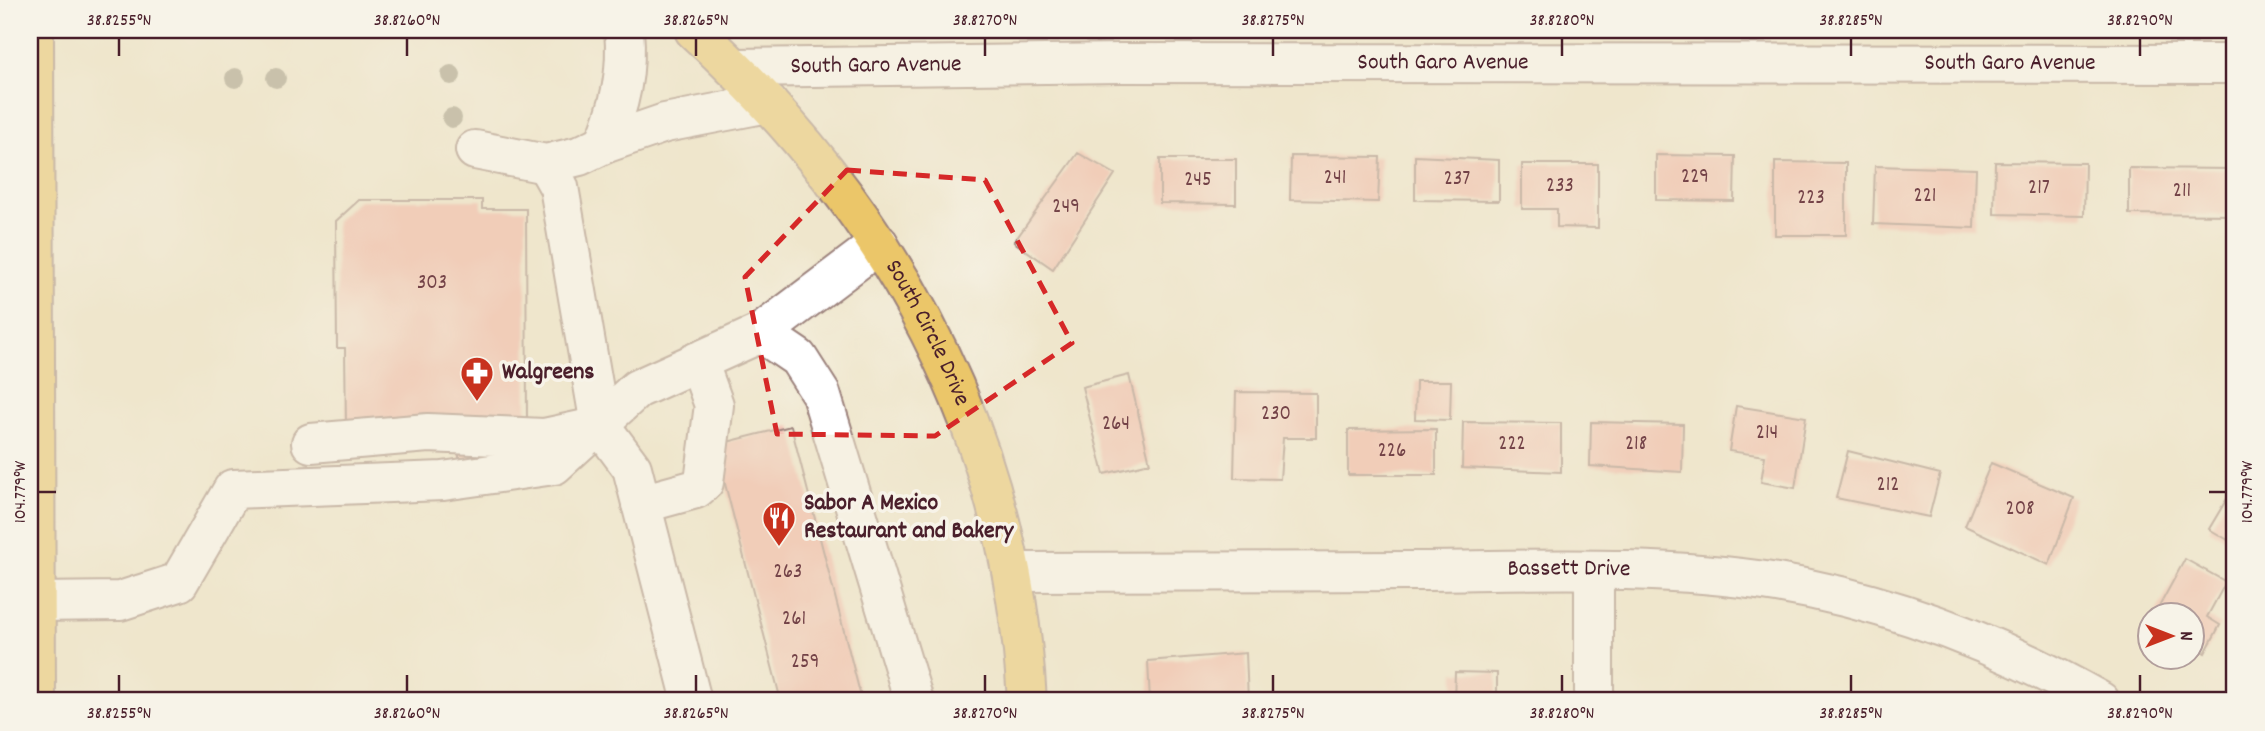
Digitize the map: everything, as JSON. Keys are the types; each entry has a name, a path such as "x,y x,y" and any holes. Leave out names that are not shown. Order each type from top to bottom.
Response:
{"main road":[{"path":"34,30 32,231 36,701"},
{"name":"South Circle Drive","path":"694,30 736,68 813,152 902,277 937,344 974,435 1014,572 1027,701"}],"street":[{"path":"604,144 618,109 627,58 624,30"},
{"name":"South Garo Avenue","path":"736,68 1122,46 2235,64"},
{"path":"475,150 546,164 579,156 604,144 665,123 768,103"},
{"path":"546,164 559,187 600,425 632,468 692,701"},
{"path":"35,602 120,601 178,582 233,489 443,481 555,465 637,389 761,333 879,244"},
{"path":"761,333 798,358 821,394 914,701"},
{"path":"641,504 696,489 704,482 714,405 698,361"},
{"path":"311,443 428,433 544,438 600,425"},
{"path":"1594,570 1594,701"},
{"name":"Bassett Drive","path":"1014,572 1594,570 1711,575 1777,583 1854,600 1925,621 1990,644 2099,701"}],"highlighted area":[{"path":"847,170 985,180 1072,343 935,436 777,434 745,277"}],"building":[{"path":"1078,153 1115,174 1053,269 1014,242"},
{"path":"1656,155 1735,156 1734,201 1656,200"},
{"path":"1291,156 1380,157 1378,202 1290,200"},
{"path":"1415,156 1499,160 1499,201 1415,200"},
{"path":"1160,159 1236,159 1236,204 1160,203"},
{"path":"1775,162 1846,163 1846,235 1775,235"},
{"path":"1995,162 2085,163 2084,216 1994,214"},
{"path":"1522,164 1598,164 1598,228 1557,227 1557,209 1522,209"},
{"path":"1875,166 1976,169 1974,228 1873,224"},
{"path":"2129,168 2235,169 2235,215 2129,214"},
{"name":"Walgreens","path":"359,200 482,200 482,209 526,209 527,428 508,458 459,458 460,424 346,427 345,348 337,348 336,221"},
{"path":"1129,375 1150,463 1104,474 1082,387"},
{"path":"1416,381 1451,381 1450,420 1415,419"},
{"path":"1236,392 1316,393 1316,438 1283,438 1280,479 1234,478"},
{"path":"1736,406 1806,417 1795,488 1761,482 1765,456 1729,451"},
{"path":"1463,422 1561,423 1561,472 1462,468"},
{"path":"1591,422 1683,424 1682,472 1590,466"},
{"path":"791,426 862,701 781,701 715,445"},
{"path":"1436,429 1436,475 1348,475 1348,430"},
{"path":"1848,451 1940,474 1929,517 1836,498"},
{"path":"1991,463 2074,498 2049,565 1965,526"},
{"path":"2235,485 2235,544 2209,529"},
{"path":"2185,559 2226,582 2207,617 2220,625 2206,651 2206,602 2162,602"},
{"path":"1246,653 1248,701 1150,701 1148,661"},
{"path":"1455,672 1497,673 1497,701 1454,701"}],"place":[{"name":"Walgreens","path":"477,403"},
{"name":"Sabor A Mexico Restaurant and Bakery","path":"779,548"}]}
